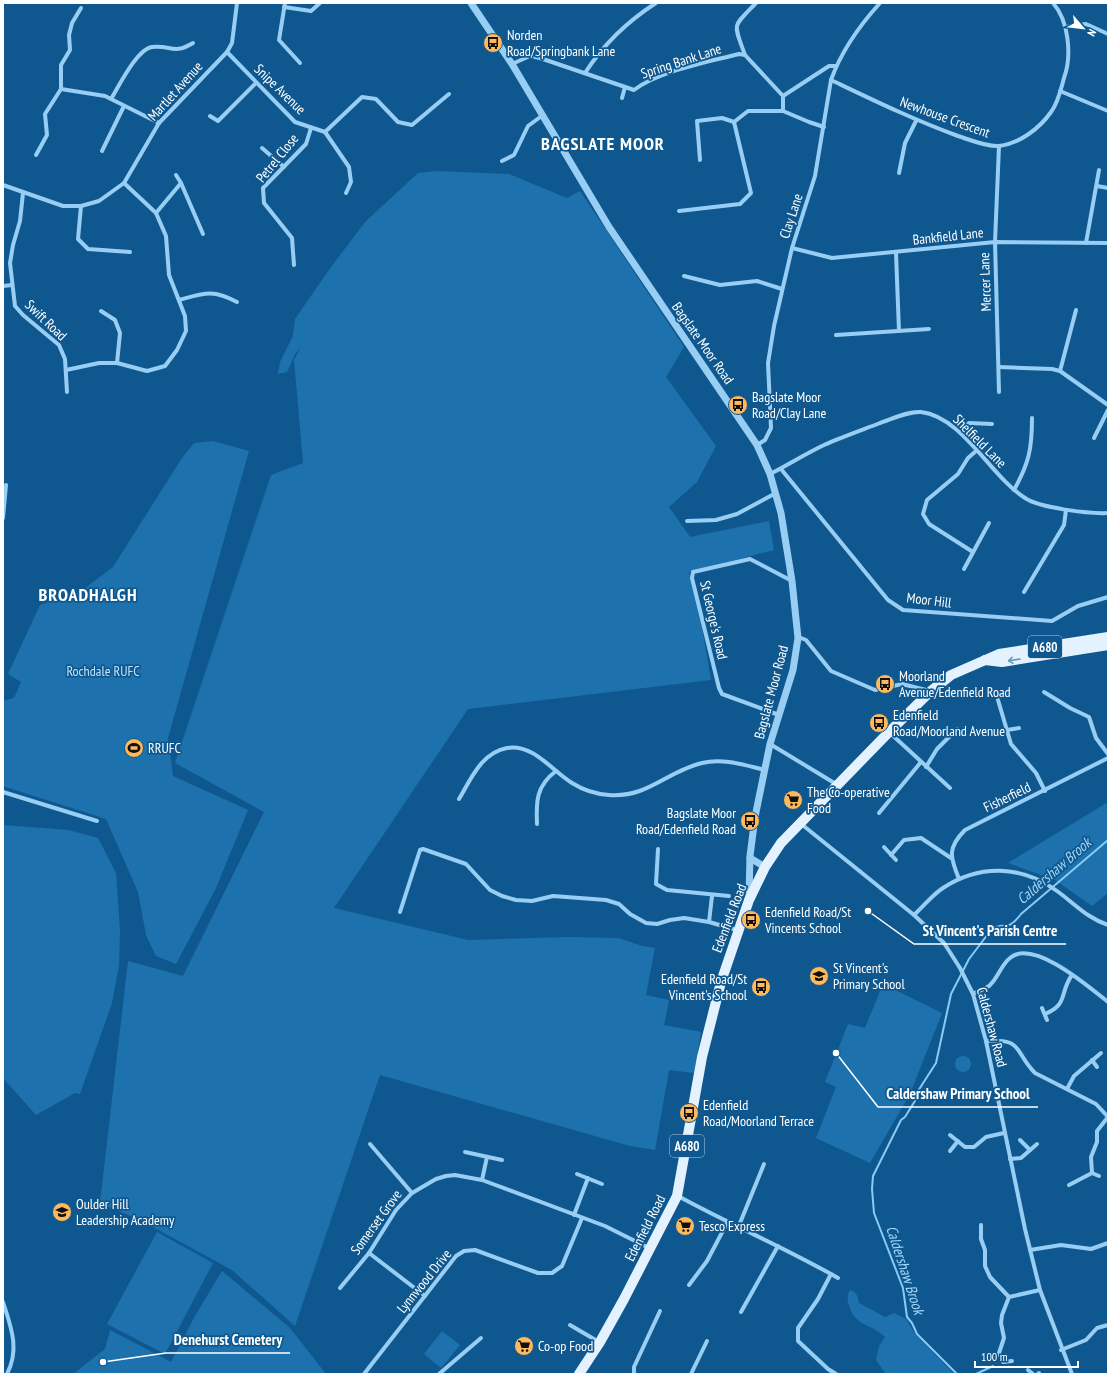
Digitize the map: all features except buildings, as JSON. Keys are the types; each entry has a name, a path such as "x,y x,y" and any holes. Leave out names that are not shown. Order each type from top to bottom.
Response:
{"main road":[{"name":"Edenfield Road","path":"579,1374 600,1342 651,1249 677,1196 702,1057 721,982 737,930 749,900 765,867 781,843 836,784 930,691 951,675 984,660 1002,662 1108,637"},
{"name":"Edenfield Road","path":"1066,648 1108,645"}],"street":[{"name":"Martlet Avenue","path":"3,185 63,206 81,206 99,201 124,183 159,123 227,52 232,43 237,3"},
{"path":"300,63 279,40 285,5 311,11 320,3"},
{"name":"Bagslate Moor Road","path":"471,3 512,64 609,227 757,445 776,492 792,582 798,638 793,670 770,744 755,817 750,858 749,900"},
{"path":"585,73 602,49 637,16 656,3"},
{"path":"756,3 738,19 736,25 737,32 745,55 783,96 783,111"},
{"name":"Clay Lane","path":"757,445 765,440 771,428 768,363 782,289 792,248 815,176 831,80 836,66 860,27 880,3"},
{"name":"Newhouse Crescent","path":"831,80 916,121 980,143 998,146 1023,138 1035,130 1052,112 1065,75 1068,56 1066,27 1057,7 1053,3"},
{"path":"36,155 47,135 45,114 61,89 61,65 70,50 69,35 72,23 81,8"},
{"path":"1066,27 1086,24 1108,34"},
{"path":"111,99 139,55 151,47 182,50 193,42"},
{"name":"Snipe Avenue","path":"227,52 295,122 324,132"},
{"name":"Spring Bank Lane","path":"512,64 530,56 634,90 642,84 690,66 739,54 745,55"},
{"path":"783,96 829,66 836,66"},
{"path":"210,116 218,121 256,83"},
{"path":"622,98 625,87"},
{"path":"61,89 104,96 159,123"},
{"path":"1060,91 1108,111"},
{"path":"346,193 351,182 349,167 324,132 362,98 376,100 398,122 412,125 449,94"},
{"path":"102,151 124,106"},
{"path":"734,122 748,111 783,111 824,127"},
{"path":"502,161 514,155 528,126 543,115"},
{"path":"700,160 697,121 722,118 734,122"},
{"path":"899,173 905,143 916,121"},
{"path":"679,212 740,204 751,193 734,122"},
{"name":"Petrel Close","path":"294,265 292,238 264,203 263,188 306,144 311,128"},
{"name":"Mercer Lane","path":"998,146 995,242 999,392"},
{"path":"262,148 284,166"},
{"path":"1086,243 1099,170"},
{"path":"176,175 181,183 203,234"},
{"path":"66,370 99,363 117,363 147,371 165,366 177,350 186,331 185,316 169,275 166,236 156,213 124,183"},
{"path":"156,213 181,183"},
{"path":"1097,186 1108,188"},
{"name":"Swift Road","path":"23,193 20,221 12,245 10,263 15,306 23,315 59,345 65,359 67,392"},
{"path":"81,206 78,239 88,250 130,252"},
{"name":"Bankfield Lane","path":"792,248 832,258 896,253 995,242 1108,243"},
{"path":"896,253 899,331"},
{"path":"684,276 720,285 757,281 782,289"},
{"path":"3,286 12,285"},
{"path":"179,300 204,293 222,294 237,302"},
{"path":"1060,371 1076,310"},
{"path":"101,311 115,320 120,333 117,363"},
{"path":"836,335 930,329"},
{"path":"999,367 1052,369 1060,371 1108,405"},
{"path":"1094,438 1108,410"},
{"name":"Shelfield Lane","path":"770,474 824,445 900,416 920,412 940,418 954,426 1014,490 1026,499 1066,510 1098,514 1108,513"},
{"path":"1014,490 1027,467 1032,443 1032,418"},
{"path":"959,432 969,423 992,424"},
{"path":"973,552 929,524 923,514 927,500 958,474 968,458 976,451"},
{"name":"Moor Hill","path":"781,469 888,600 903,610 1052,621 1078,606 1108,597"},
{"path":"3,518 6,485"},
{"path":"687,522 716,520 737,514 776,492"},
{"path":"1024,592 1064,525 1066,510"},
{"path":"964,569 990,524"},
{"name":"St George's Road","path":"779,716 722,694 719,688 692,578 693,572 750,559 792,582"},
{"path":"798,638 806,640 831,671 875,690 902,684 930,691"},
{"path":"1044,692 1070,708 1089,717 1096,738 1108,754"},
{"path":"998,700 1011,744 1036,773 1045,791"},
{"path":"1007,730 1019,728"},
{"path":"926,767 937,749 957,729"},
{"path":"889,732 950,788"},
{"path":"770,744 836,784"},
{"path":"459,800 480,764 489,755 508,748 526,750 541,758 572,784 588,791 622,795 646,790 691,766 703,762 734,763 764,770"},
{"name":"Fisherfield","path":"951,858 954,840 965,830 1108,758"},
{"path":"879,813 921,762"},
{"path":"537,824 537,798 545,783 556,771"},
{"path":"3,792 97,822"},
{"name":"Caldershaw Road","path":"799,823 914,915 944,943 960,968 973,994 986,1041 1004,1133 1040,1290 1061,1350 1072,1374"},
{"path":"891,855 904,840 921,838 951,858 959,879"},
{"path":"884,847 896,860"},
{"path":"400,912 420,850 424,849 466,864 490,890 502,896 516,900 532,900 552,896 606,900 619,904 630,914 646,923 657,924 684,918 709,922 737,930"},
{"path":"658,849 656,884 667,890 712,896 729,896"},
{"path":"750,858 765,867"},
{"path":"914,915 942,888 970,873 1004,870 1030,875 1047,884 1082,912 1096,921 1108,925"},
{"path":"709,922 712,896"},
{"path":"973,994 989,986 1010,958 1022,952 1037,955 1072,975 1108,1002"},
{"path":"1044,1014 1057,1008 1061,1004 1065,987 1072,975"},
{"path":"1042,1008 1047,1020"},
{"path":"986,1041 1002,1040 1009,1042 1021,1052 1035,1073 1096,1104 1108,1117 1097,1131 1097,1142 1091,1157 1092,1173"},
{"path":"1067,1089 1074,1076 1101,1053"},
{"path":"1092,1060 1097,1067"},
{"path":"950,1135 965,1147 974,1147 986,1137 1004,1133"},
{"path":"1020,1140 1030,1150"},
{"path":"950,1151 958,1141"},
{"path":"370,1144 412,1193"},
{"path":"1010,1159 1021,1158 1037,1144"},
{"path":"465,1152 502,1160"},
{"path":"482,1180 487,1157"},
{"path":"738,1228 764,1164"},
{"path":"1092,1173 1099,1176"},
{"path":"1069,1185 1092,1173"},
{"path":"577,1174 602,1184"},
{"name":"Somerset Grove","path":"340,1288 368,1253 396,1210 412,1193 436,1178 446,1176 455,1175 482,1180 605,1226 651,1249"},
{"path":"574,1215 588,1178"},
{"path":"677,1196 727,1223 778,1246 838,1278"},
{"name":"Lynnwood Drive","path":"364,1374 456,1256 464,1251 475,1250 538,1273 552,1273 562,1266 582,1218"},
{"path":"689,1285 707,1261 727,1223"},
{"path":"980,1225 981,1239 985,1250 985,1266 990,1277 1009,1297"},
{"path":"1030,1250 1061,1246 1091,1249 1108,1243"},
{"path":"741,1312 778,1246"},
{"path":"368,1253 424,1296"},
{"path":"831,1274 818,1299 798,1328 798,1341 828,1369 836,1374"},
{"path":"1009,1297 1040,1290"},
{"path":"1009,1297 1002,1315 1001,1323 1004,1338 999,1353 1003,1362 1012,1361"},
{"path":"3,1302 14,1342 14,1356 7,1374"},
{"path":"634,1374 634,1367 660,1311"},
{"path":"570,1325 600,1342"},
{"path":"1061,1350 1086,1340 1097,1328 1108,1325"},
{"path":"439,1374 481,1338"},
{"path":"691,1374 707,1341"},
{"path":"1028,1370 1033,1374"}],"green space":[{"path":"436,171 509,174 567,198 580,191 684,347 666,377 716,446 697,482 669,507 690,537 769,521 774,550 689,572 699,610 711,680 468,709 334,908 468,940 567,937 619,938 642,946 655,948 646,995 669,1000 664,1025 701,1032 694,1073 669,1070 655,1150 630,1146 380,1075 295,1326 232,1270 142,1221 100,1203 128,961 183,976 264,812 175,763 271,475 303,463 294,360 301,347 295,354 287,372 278,374 280,362 293,336 295,319 331,267 366,221 418,173"},
{"name":"Rochdale RUFC","path":"213,441 249,451 168,738 173,776 248,810 216,888 176,964 156,956 146,935 138,892 106,819 3,786 3,701 14,698 21,682 8,674 40,605 80,592 113,567 182,458 194,443"},
{"path":"1108,802 1108,893 1092,906 1055,880 1008,863"},
{"path":"3,825 68,830 98,838 116,873 120,930 119,965 112,1003 80,1094 75,1093 36,1115 3,1078"},
{"path":"883,984 942,1013 910,1094 870,1163 816,1138 836,1087 825,1082 848,1024 865,1028"},
{"path":"960,1056 966,1056 971,1061 969,1070 966,1072 960,1072 955,1067 955,1061"},
{"path":"157,1232 213,1263 165,1354 107,1324"},
{"path":"222,1271 290,1328 326,1374 73,1374 105,1349 110,1330 171,1362 195,1316"},
{"path":"850,1290 856,1293 859,1303 885,1317 894,1313 906,1319 915,1334 954,1374 886,1374 876,1360 879,1346 885,1337 859,1321 851,1312 848,1301"},
{"path":"442,1331 460,1345 441,1368 424,1354"}],"waterway":[{"name":"Caldershaw Brook","path":"957,1374 917,1334 912,1323 907,1317 903,1288 874,1213 872,1189 873,1176 901,1120 905,1117 918,1096 918,1091 936,1063 951,994 969,959 991,930 995,927 1012,924 1021,914 1108,840"},
{"path":"976,1374 993,1366"}],"place":[{"name":"Norden Road/Springbank Lane","path":"493,43"},
{"name":"Bagslate Moor Road/Clay Lane","path":"738,405"},
{"name":"Moorland Avenue/Edenfield Road","path":"885,684"},
{"name":"Edenfield Road/Moorland Avenue","path":"879,723"},
{"name":"RRUFC","path":"134,748"},
{"name":"The Co-operative Food","path":"793,800"},
{"name":"Bagslate Moor Road/Edenfield Road","path":"750,821"},
{"name":"St Vincent's Parish Centre","path":"868,911"},
{"name":"Edenfield Road/St Vincents School","path":"751,920"},
{"name":"St Vincent's Primary School","path":"819,976"},
{"name":"Edenfield Road/St Vincent's School","path":"761,987"},
{"name":"Caldershaw Primary School","path":"836,1053"},
{"name":"Edenfield Road/Moorland Terrace","path":"689,1113"},
{"name":"Oulder Hill Leadership Academy","path":"62,1212"},
{"name":"Tesco Express","path":"685,1226"},
{"name":"Co-op Food","path":"524,1346"},
{"name":"Denehurst Cemetery","path":"103,1362"}],"district":[{"name":"BAGSLATE MOOR","path":"603,144"},
{"name":"BROADHALGH","path":"88,595"}]}
